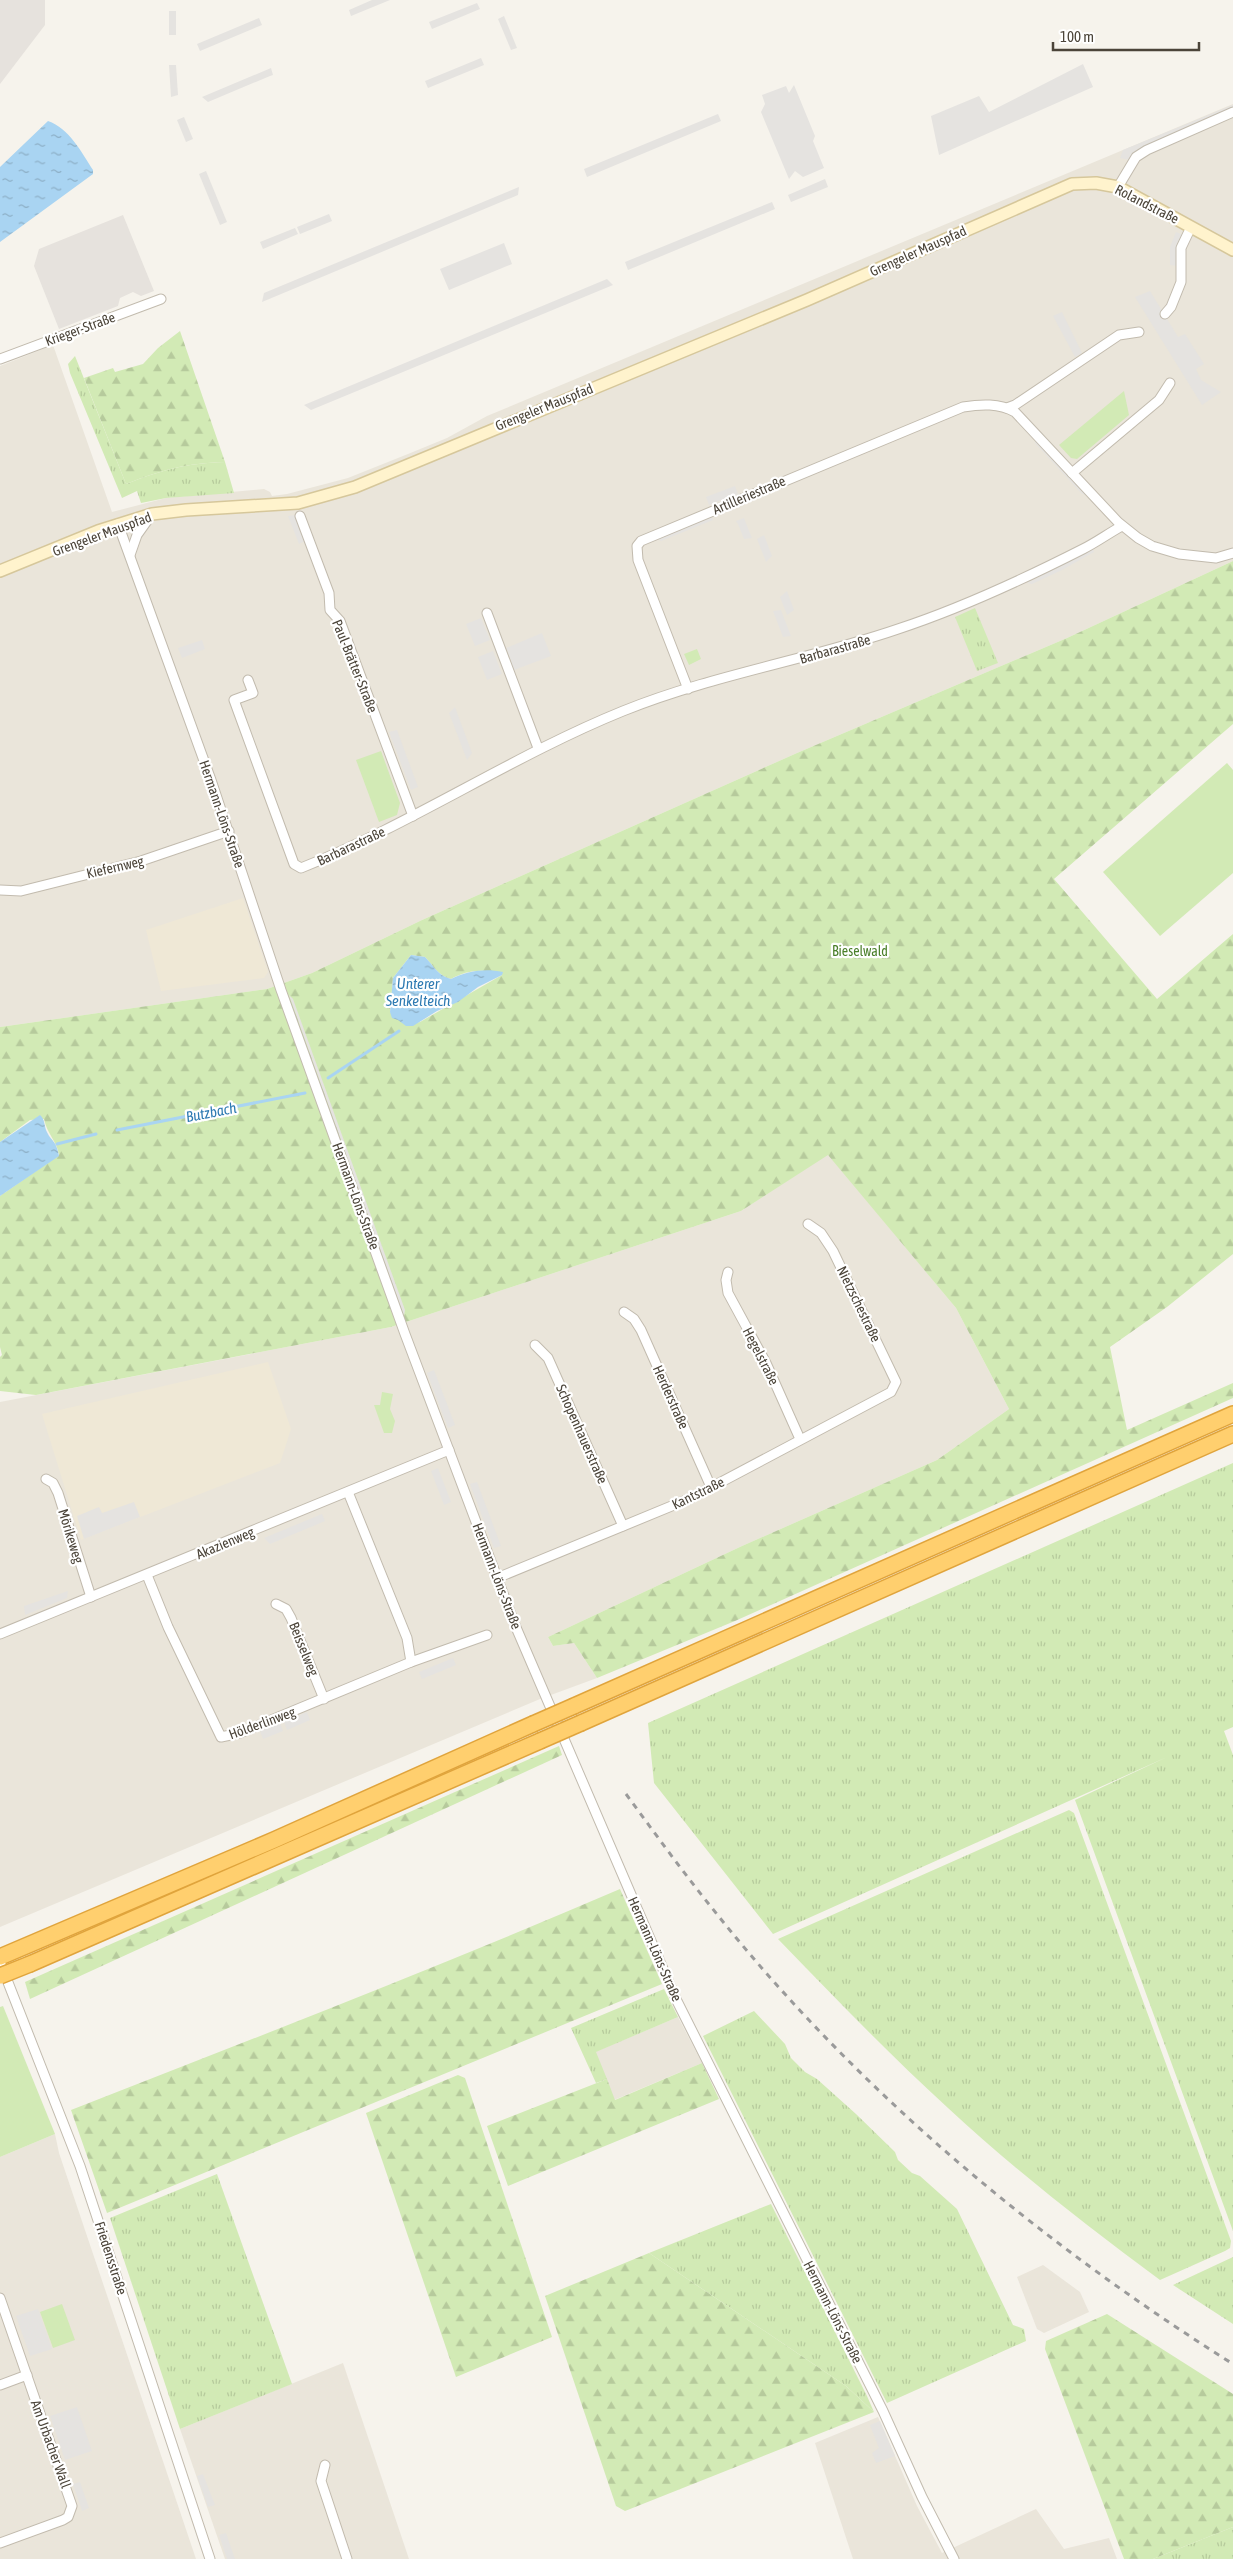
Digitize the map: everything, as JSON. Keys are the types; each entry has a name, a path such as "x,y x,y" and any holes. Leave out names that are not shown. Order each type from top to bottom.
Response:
{"highway":[{"path":"0,1957 274,1840 1233,1414"},
{"path":"0,1976 540,1741 1233,1434"}],"main road":[{"name":"Rolandstraße","path":"1072,184 1096,183 1118,187 1233,250"},
{"name":"Grengeler Mauspfad","path":"0,571 118,524 152,514 298,503 355,487 807,300 1072,184"}],"street":[{"path":"1118,187 1136,157 1147,150 1233,112"},
{"name":"Rolandstraße","path":"1165,314 1171,307 1181,282 1181,248 1191,226"},
{"name":"Krieger-Straße","path":"0,359 161,300"},
{"path":"1007,408 1015,405 1119,335 1139,332"},
{"path":"1072,473 1159,400 1170,383"},
{"name":"Artilleriestraße","path":"688,689 638,560 636,546 641,541 964,407 983,404 1007,408 1023,418 1122,526 1138,538 1164,550 1201,557 1230,555"},
{"path":"130,556 137,535 152,514"},
{"name":"Paul-Brätter-Straße","path":"300,516 329,593 330,610 340,621 413,816"},
{"name":"Hermann-Löns-Straße","path":"118,524 228,832 281,990 497,1578 564,1740 676,1998 878,2402 922,2497 954,2559"},
{"name":"Barbarastraße","path":"248,680 253,693 234,700 294,864 301,868 349,849 538,748 624,711 688,689 844,647 911,625 1031,575 1122,526"},
{"path":"487,613 538,748"},
{"name":"Kiefernweg","path":"0,890 21,891 65,878 141,862 228,832"},
{"name":"Nietzschestraße","path":"808,1224 821,1233 854,1291 896,1382 891,1392"},
{"name":"Hegelstraße","path":"728,1272 726,1280 728,1293 766,1364 800,1439"},
{"name":"Herderstraße","path":"624,1312 634,1319 640,1330 711,1488"},
{"name":"Schopenhauerstraße","path":"535,1345 548,1358 623,1526"},
{"name":"Kantstraße","path":"497,1578 711,1488 891,1392"},
{"name":"Akazienweg","path":"0,1634 449,1450"},
{"name":"Mörikeweg","path":"46,1479 53,1483 58,1493 91,1597"},
{"path":"348,1492 407,1638 411,1662"},
{"name":"Hölderlinweg","path":"147,1575 168,1628 221,1737 240,1733 411,1662 487,1635"},
{"name":"Beisselweg","path":"276,1604 286,1610 291,1618 324,1699"},
{"name":"Friedensstraße","path":"0,1962 80,2166 210,2559"},
{"name":"Am Urbacher Wall","path":"0,2298 72,2501 70,2513 63,2520 0,2542"},
{"path":"0,2385 27,2375"},
{"path":"325,2465 321,2481 347,2559"}],"shaded area":[{"path":"0,0 45,0 45,25 0,84"},
{"path":"372,0 390,0 351,16 349,10"},
{"path":"477,3 480,9 432,29 429,22"},
{"path":"169,11 176,11 176,35 169,35"},
{"path":"504,16 517,48 511,50 498,19"},
{"path":"259,18 262,25 200,51 197,44"},
{"path":"481,58 484,65 428,88 425,81"},
{"path":"1083,64 1093,87 939,155 931,116 979,96 989,112"},
{"path":"169,65 176,65 178,95 171,97"},
{"path":"271,68 273,75 208,102 202,97"},
{"path":"794,85 815,136 813,141 824,168 803,177 795,171 789,179 761,112 765,104 762,95 786,86 789,93"},
{"path":"1233,104 1233,561 1067,638 797,753 422,920 312,973 267,989 0,1027 0,366 53,345 112,512 166,498 264,489 270,492 272,496 287,494 348,478 447,438 487,416"},
{"path":"1233,105 1233,111 1130,160 1120,158 1123,150"},
{"path":"718,114 721,121 587,177 584,169"},
{"path":"184,117 193,139 186,142 177,120"},
{"path":"206,171 227,222 220,225 199,174"},
{"path":"825,179 828,187 791,202 788,195"},
{"path":"519,187 518,195 262,302 264,293"},
{"path":"772,202 775,209 628,270 625,262"},
{"path":"329,214 332,221 300,234 297,227"},
{"path":"123,215 154,291 141,296 133,292 120,298 118,306 59,329 34,266 39,249"},
{"path":"295,228 298,234 263,249 260,242"},
{"path":"1176,232 1183,235 1177,266 1170,265 1170,247"},
{"path":"504,243 512,264 449,290 440,269"},
{"path":"607,279 613,285 311,410 304,405"},
{"path":"1150,291 1178,337 1185,334 1204,364 1196,369 1201,380 1221,392 1202,405 1135,297"},
{"path":"1062,312 1082,353 1075,357 1053,316"},
{"path":"1035,437 1087,495 1082,494 1035,443"},
{"path":"735,486 738,494 709,505 706,497"},
{"path":"296,515 305,541 299,544 288,516"},
{"path":"712,516 713,520 661,541 658,539"},
{"path":"744,518 752,538 744,539 736,521"},
{"path":"764,535 772,556 766,562 757,539"},
{"path":"1093,549 1094,552 1062,570 1032,584 1027,583"},
{"path":"787,591 794,610 787,615 780,597"},
{"path":"781,610 791,636 783,637 773,611"},
{"path":"481,618 490,640 475,646 466,624"},
{"path":"542,633 551,656 514,670 506,648"},
{"path":"202,640 205,649 182,658 178,648"},
{"path":"493,651 502,674 487,680 478,657"},
{"path":"455,707 472,753 467,760 449,713"},
{"path":"397,730 418,787 411,790 389,732"},
{"path":"243,898 268,972 264,978 161,991 146,930"},
{"path":"289,995 293,999 405,1310 404,1316"},
{"path":"828,1154 956,1308 1009,1409 937,1460 742,1546 548,1637 553,1646 574,1643 597,1678 540,1699 0,1927 0,1402 391,1327 741,1211"},
{"path":"268,1362 291,1429 280,1463 81,1540 42,1414"},
{"path":"434,1370 455,1425 448,1428 427,1373"},
{"path":"438,1468 451,1502 444,1505 431,1471"},
{"path":"477,1482 501,1546 494,1548 470,1484"},
{"path":"134,1502 140,1517 84,1539 77,1516 99,1507 102,1513"},
{"path":"322,1514 325,1521 270,1544 264,1538"},
{"path":"68,1591 67,1598 25,1615 24,1606"},
{"path":"453,1658 456,1665 422,1679 419,1672"},
{"path":"307,1712 310,1720 287,1730 284,1722"},
{"path":"280,1723 283,1731 263,1739 260,1731"},
{"path":"678,2017 702,2063 614,2100 595,2052"},
{"path":"55,2134 59,2153 196,2559 0,2559 0,2157"},
{"path":"1043,2265 1080,2292 1089,2312 1044,2333 1037,2329 1017,2277"},
{"path":"38,2309 52,2349 30,2356 16,2316"},
{"path":"343,2363 409,2559 225,2559 180,2429"},
{"path":"77,2407 92,2451 65,2460 50,2416"},
{"path":"878,2417 917,2506 942,2553 1036,2509 1064,2549 1109,2538 1117,2559 853,2559 815,2443"},
{"path":"880,2421 895,2456 876,2463 872,2453 879,2448 870,2425"},
{"path":"203,2474 215,2505 208,2507 197,2476"},
{"path":"80,2482 89,2508 82,2511 73,2484"},
{"path":"226,2533 235,2559 227,2559 219,2535"}],"green space":[{"path":"180,331 225,462 174,468 126,484 84,378 113,368 115,372 143,364 158,348"},
{"path":"75,356 126,484 174,468 225,462 234,493 166,498 141,503 137,491 122,498 70,373 68,364"},
{"path":"1124,391 1129,415 1077,459 1071,458 1059,445"},
{"name":"Bieselwald","path":"1233,561 1233,724 1054,879 1157,999 1233,934 1233,1254 1167,1307 1110,1347 1127,1430 1233,1383 1233,1398 735,1621 597,1678 574,1643 553,1646 548,1637 742,1546 937,1460 1009,1409 956,1308 828,1155 741,1211 391,1327 36,1395 0,1391 0,1357 2,1355 0,1347 0,1196 59,1155 44,1119 30,1120 0,1142 0,1027 267,989 312,973 422,920 797,753 1067,638","holes":["411,955 425,957 439,973 451,979 476,971 489,971 502,975 420,1022 406,1025 390,1012 393,978"]},
{"path":"975,608 998,663 977,671 955,617"},
{"path":"697,649 701,659 689,665 684,654"},
{"path":"381,751 400,803 397,815 379,822 356,760"},
{"path":"1227,763 1233,770 1233,873 1160,936 1103,872"},
{"path":"382,1392 393,1394 390,1409 395,1421 392,1433 384,1433 374,1405 380,1405"},
{"path":"1233,1463 1233,1727 1224,1731 1233,1755 1233,2231 1075,1800 1167,1757 773,1934 654,1783 648,1723"},
{"path":"559,1746 562,1755 30,1999 25,1982"},
{"path":"1069,1810 1074,1813 1231,2241 1230,2248 1225,2251 1160,2280 1052,2197 973,2131 883,2046 778,1939"},
{"path":"620,1889 662,1984 107,2213 71,2110 415,1974"},
{"path":"664,1989 678,2017 596,2052 607,2079 596,2083 571,2028"},
{"path":"3,2006 55,2134 0,2157 0,2007"},
{"path":"754,2011 785,2044 791,2058 805,2072 817,2079 856,2114 895,2152 898,2160 912,2173 920,2176 957,2209 1013,2325 1024,2329 1026,2341 887,2403 703,2036"},
{"path":"702,2063 719,2099 508,2186 487,2126 607,2079 615,2100"},
{"path":"458,2075 465,2078 552,2337 456,2377 366,2113"},
{"path":"217,2174 292,2384 180,2429 110,2218"},
{"path":"771,2204 874,2412 846,2386 649,2253"},
{"path":"649,2253 846,2386 874,2412 625,2511 616,2506 545,2296"},
{"path":"1233,2257 1233,2324 1173,2285"},
{"path":"62,2304 75,2340 53,2348 40,2312"},
{"path":"1107,2314 1233,2394 1233,2527 1153,2559 1124,2559 1045,2349 1046,2341"},
{"path":"1233,2527 1233,2559 1153,2559"}],"water":[{"path":"48,121 56,124 69,135 93,170 93,174 0,242 0,167"},
{"name":"Unterer Senkelteich","path":"411,955 425,957 439,973 451,979 476,971 490,970 503,972 502,975 478,987 458,1002 437,1011 413,1026 406,1026 392,1018 390,1012 393,978"},
{"path":"40,1115 44,1120 48,1134 55,1143 59,1156 0,1196 0,1142"}],"waterway":[{"name":"Butzbach","path":"328,1078 399,1031"},
{"name":"Butzbach","path":"117,1130 305,1093"},
{"name":"Butzbach","path":"57,1144 96,1134"}],"railway":[{"path":"626,1794 701,1894 768,1975 827,2039 889,2100 953,2158 1020,2214 1161,2317 1233,2364"}]}
